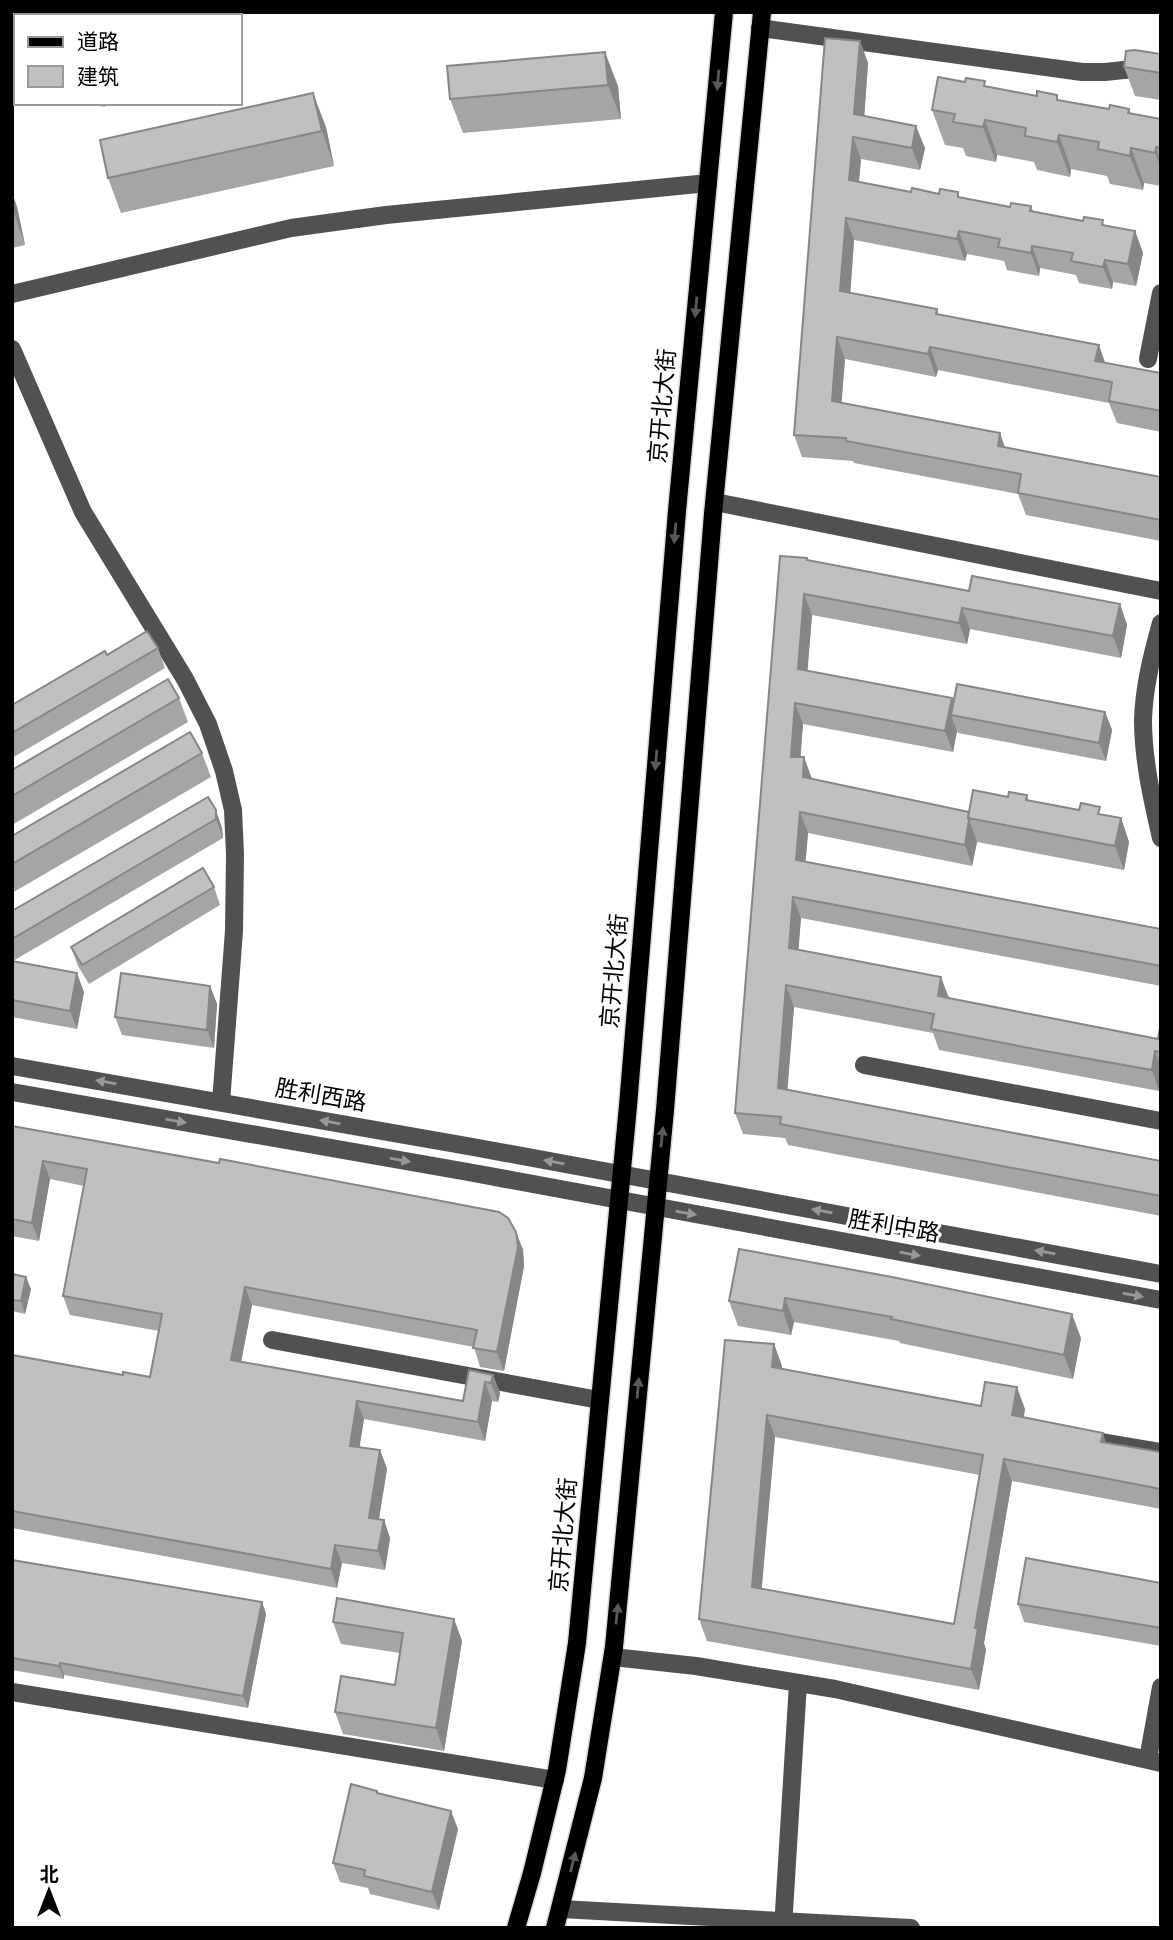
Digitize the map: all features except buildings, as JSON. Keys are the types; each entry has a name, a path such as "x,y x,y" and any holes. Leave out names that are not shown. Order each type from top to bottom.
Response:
{"main road":[{"name":"京开北大街","path":"516,1928 536,1861 555,1780 577,1643 724,12"},
{"path":"555,1928 593,1778 613,1657 658,1181 715,502 761,20"}],"street":[{"path":"761,20 1082,72 1105,72 1160,62"},
{"path":"12,294 291,228 386,215 708,183"},
{"path":"1148,359 1161,293"},
{"path":"12,349 83,512 185,679 208,724 224,771 233,810 235,880 234,931 221,1102"},
{"path":"715,502 1161,591"},
{"path":"1161,623 1149,668 1143,720 1149,787 1161,838"},
{"path":"864,1065 1161,1121"},
{"name":"胜利西路","path":"12,1066 621,1174"},
{"path":"12,1093 619,1200"},
{"name":"胜利中路","path":"621,1174 1161,1274"},
{"name":"胜利中路","path":"619,1200 1161,1300"},
{"path":"272,1340 600,1400"},
{"path":"1066,1436 1161,1452"},
{"path":"613,1657 696,1667 849,1692 1154,1761 1161,1687"},
{"path":"783,1924 798,1683"},
{"path":"12,1692 555,1780"},
{"path":"561,1909 783,1924 911,1928"}]}
